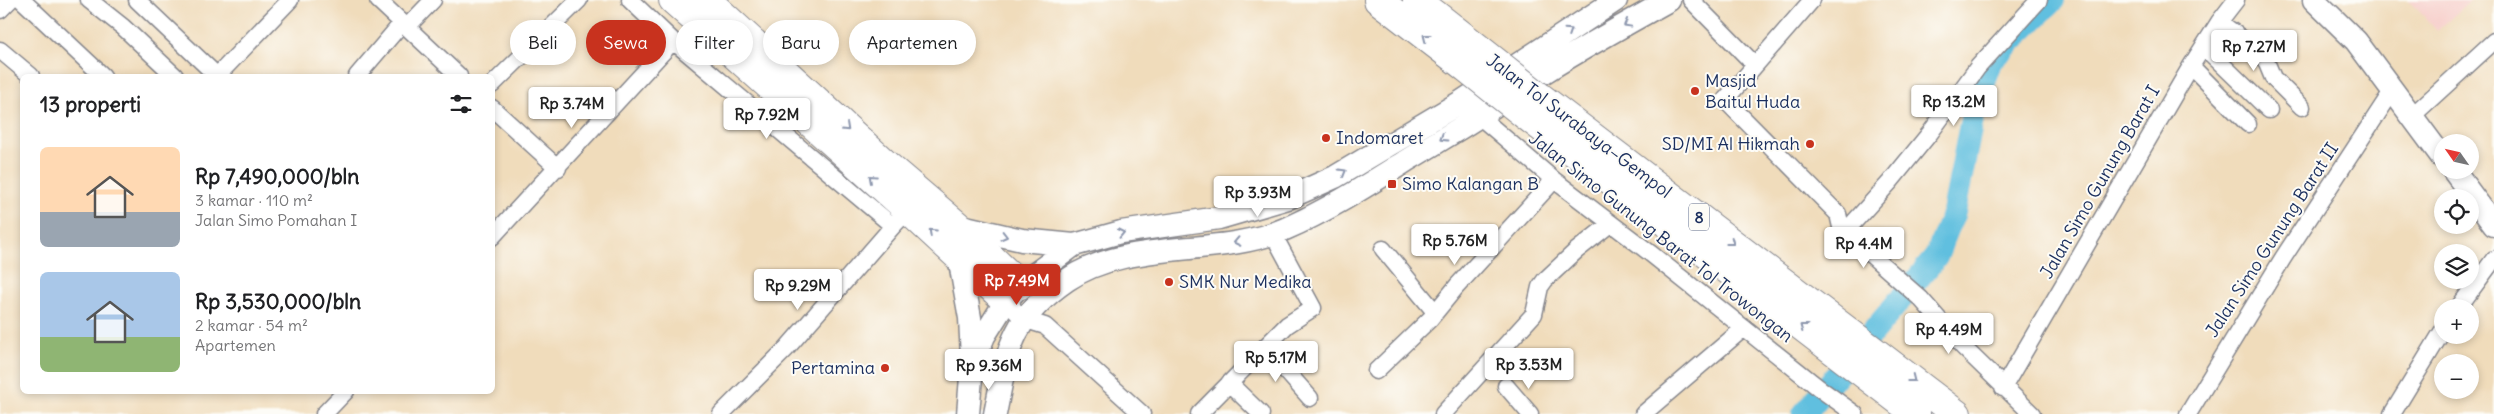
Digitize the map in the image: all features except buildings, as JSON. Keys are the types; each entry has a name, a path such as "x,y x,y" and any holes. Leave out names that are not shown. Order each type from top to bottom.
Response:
{"highway":[{"name":"Jalan Tol Surabaya–Gempol","path":"1378,0 1473,59 1858,353 1957,414"},
{"name":"Jalan Tol Surabaya–Gempol","path":"1417,0 1473,59"},
{"path":"687,2 959,257 1026,307"},
{"path":"908,210 957,225 1026,307"},
{"name":"Jalan Tol Surabaya–Gempol","path":"1858,353 1916,414"}],"main road":[{"path":"957,225 1015,239 1074,245 1121,232 1219,218 1296,195 1335,177 1461,102 1616,0"},
{"path":"972,365 984,336 1067,280 1091,267 1126,257 1211,246 1273,234 1324,210 1479,116 1545,71 1669,0"},
{"path":"2314,0 2356,41 2434,146"},
{"path":"2459,179 2494,223"},
{"path":"995,414 1008,350 1026,307 1074,245"},
{"path":"959,257 970,318 972,365 968,414"}],"street":[{"path":"0,10 10,0"},
{"path":"22,0 101,74"},
{"path":"89,0 123,27 173,74"},
{"path":"137,0 215,74"},
{"path":"219,74 290,0"},
{"path":"378,0 457,74"},
{"path":"360,74 404,25 432,0"},
{"path":"495,82 579,0"},
{"path":"630,0 673,41 908,210 786,349 721,414"},
{"path":"1691,0 1754,64"},
{"path":"1812,0 1754,64 1725,100 1838,214 1841,227 1845,232 1921,299 2003,388 2032,414"},
{"path":"1845,232 1890,182 1930,133 1978,67 2039,0"},
{"name":"Jalan Simo Gunung Barat I","path":"2003,388 2192,66 2219,22 2236,0"},
{"path":"2219,22 2263,54 2273,78 2302,107"},
{"path":"495,234 558,168 673,41"},
{"path":"2412,116 2494,41"},
{"path":"2204,47 2268,110"},
{"path":"0,50 29,74"},
{"path":"2192,66 2248,124"},
{"name":"Jalan Simo Gunung Barat II","path":"2188,414 2283,258 2393,90"},
{"path":"495,111 558,168"},
{"name":"Jalan Simo Gunung Barat Tol Trowongan","path":"1479,116 1554,180 1855,414"},
{"path":"1376,370 1434,312 1554,180"},
{"path":"1443,414 1534,314 1540,287 1545,280 1576,251 1610,224"},
{"path":"1199,414 1288,325 1313,308 1273,234"},
{"path":"1382,249 1434,312"},
{"path":"2465,299 2494,259"},
{"path":"1026,307 1142,414"},
{"path":"1643,414 1744,328"},
{"path":"2392,414 2435,344"},
{"path":"1265,347 1310,398"},
{"path":"1229,383 1261,414"},
{"path":"1506,386 1530,414"},
{"path":"324,414 343,394"}],"shaded area":[{"path":"2409,0 2471,0 2437,31"}],"waterway":[{"path":"1804,414 1936,257 1954,212 1973,114 1991,61 2053,0"}],"place":[{"name":"Masjid Baitul Huda","path":"1695,91"},
{"name":"Indomaret","path":"1326,138"},
{"name":"SD/MI Al Hikmah","path":"1810,144"},
{"name":"Simo Kalangan B","path":"1392,184"},
{"name":"SMK Nur Medika","path":"1169,282"},
{"name":"Pertamina","path":"885,368"}]}
